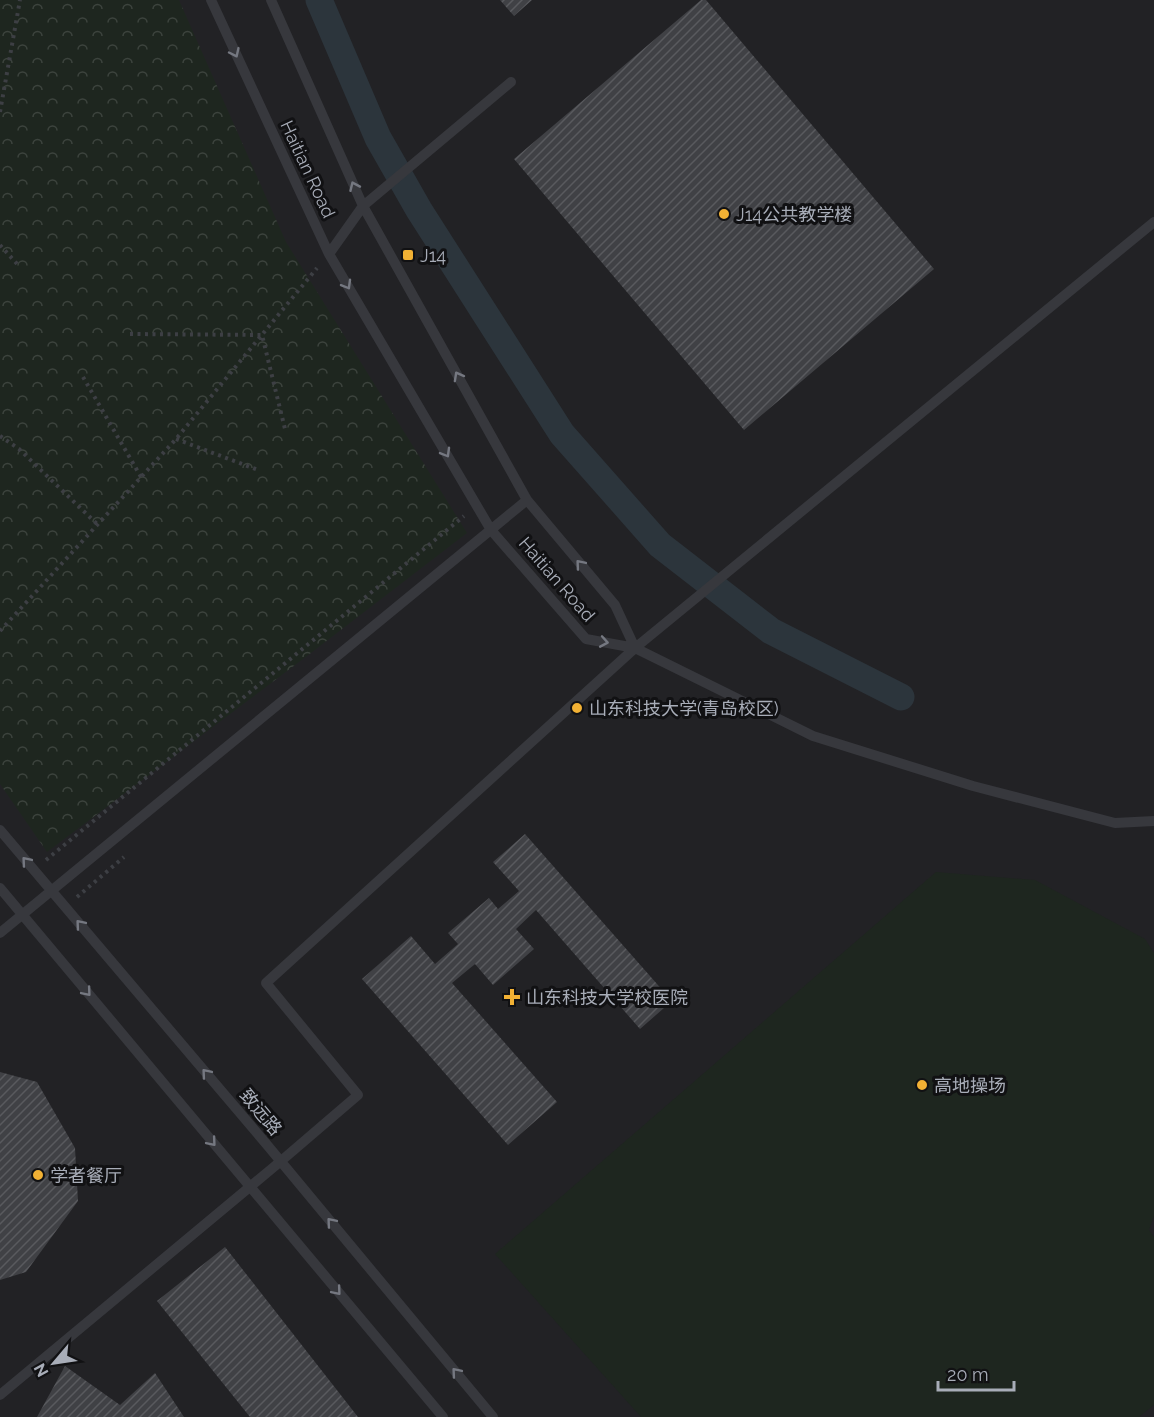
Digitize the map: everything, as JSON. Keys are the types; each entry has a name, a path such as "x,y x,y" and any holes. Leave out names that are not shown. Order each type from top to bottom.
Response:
{"lane":[{"name":"Haitian Road","path":"211,0 329,254 491,530 586,639 635,648"},
{"name":"Haitian Road","path":"271,0 363,206 527,500 615,605 635,648"},
{"path":"329,254 363,206 511,82"},
{"path":"0,1395 357,1095 266,983 635,648 1154,222"},
{"path":"0,933 527,500"},
{"path":"635,648 813,736 973,786 1115,823 1154,821"},
{"name":"致远路","path":"0,831 281,1161 493,1417"},
{"path":"0,888 443,1417"}],"path":[{"path":"0,112 20,0"},
{"path":"0,245 18,265"},
{"path":"0,631 176,439 329,254"},
{"path":"130,334 262,335"},
{"path":"262,335 285,429"},
{"path":"83,377 141,477"},
{"path":"0,436 19,449 97,524"},
{"path":"176,439 258,470"},
{"path":"33,870 477,506"}],"shaded area":[{"name":"山东科技大学(青岛校区)","path":"0,0 1154,0 1154,1417 0,1417"}],"green space":[{"path":"0,0 179,0 286,242 467,533 47,852 0,784"},
{"name":"高地操场","path":"936,872 1035,880 1145,939 1154,953 1154,1216 1149,1230 1154,1237 1154,1405 1139,1417 641,1417 495,1254"}],"building":[{"path":"500,0 532,0 514,16"},
{"name":"J14公共教学楼","path":"701,0 706,0 934,269 744,430 514,159"},
{"path":"525,834 672,1001 640,1029 536,910 516,929 534,949 493,985 475,964 452,983 557,1102 508,1145 362,979 411,936 435,964 458,944 448,933 489,898 498,909 519,891 493,862"},
{"name":"学者餐厅","path":"0,1072 37,1082 75,1148 78,1201 26,1272 0,1280"},
{"path":"225,1247 358,1417 250,1417 157,1301"},
{"path":"65,1366 120,1405 155,1373 184,1417 37,1417"}],"waterway":[{"path":"319,0 378,138 419,210 562,434 660,545 771,631 901,697"}],"place":[{"name":"J14公共教学楼","path":"724,214"},
{"name":"J14","path":"408,255"},
{"name":"山东科技大学(青岛校区)","path":"577,708"},
{"name":"山东科技大学校医院","path":"512,997"},
{"name":"高地操场","path":"922,1085"},
{"name":"学者餐厅","path":"38,1175"}]}
